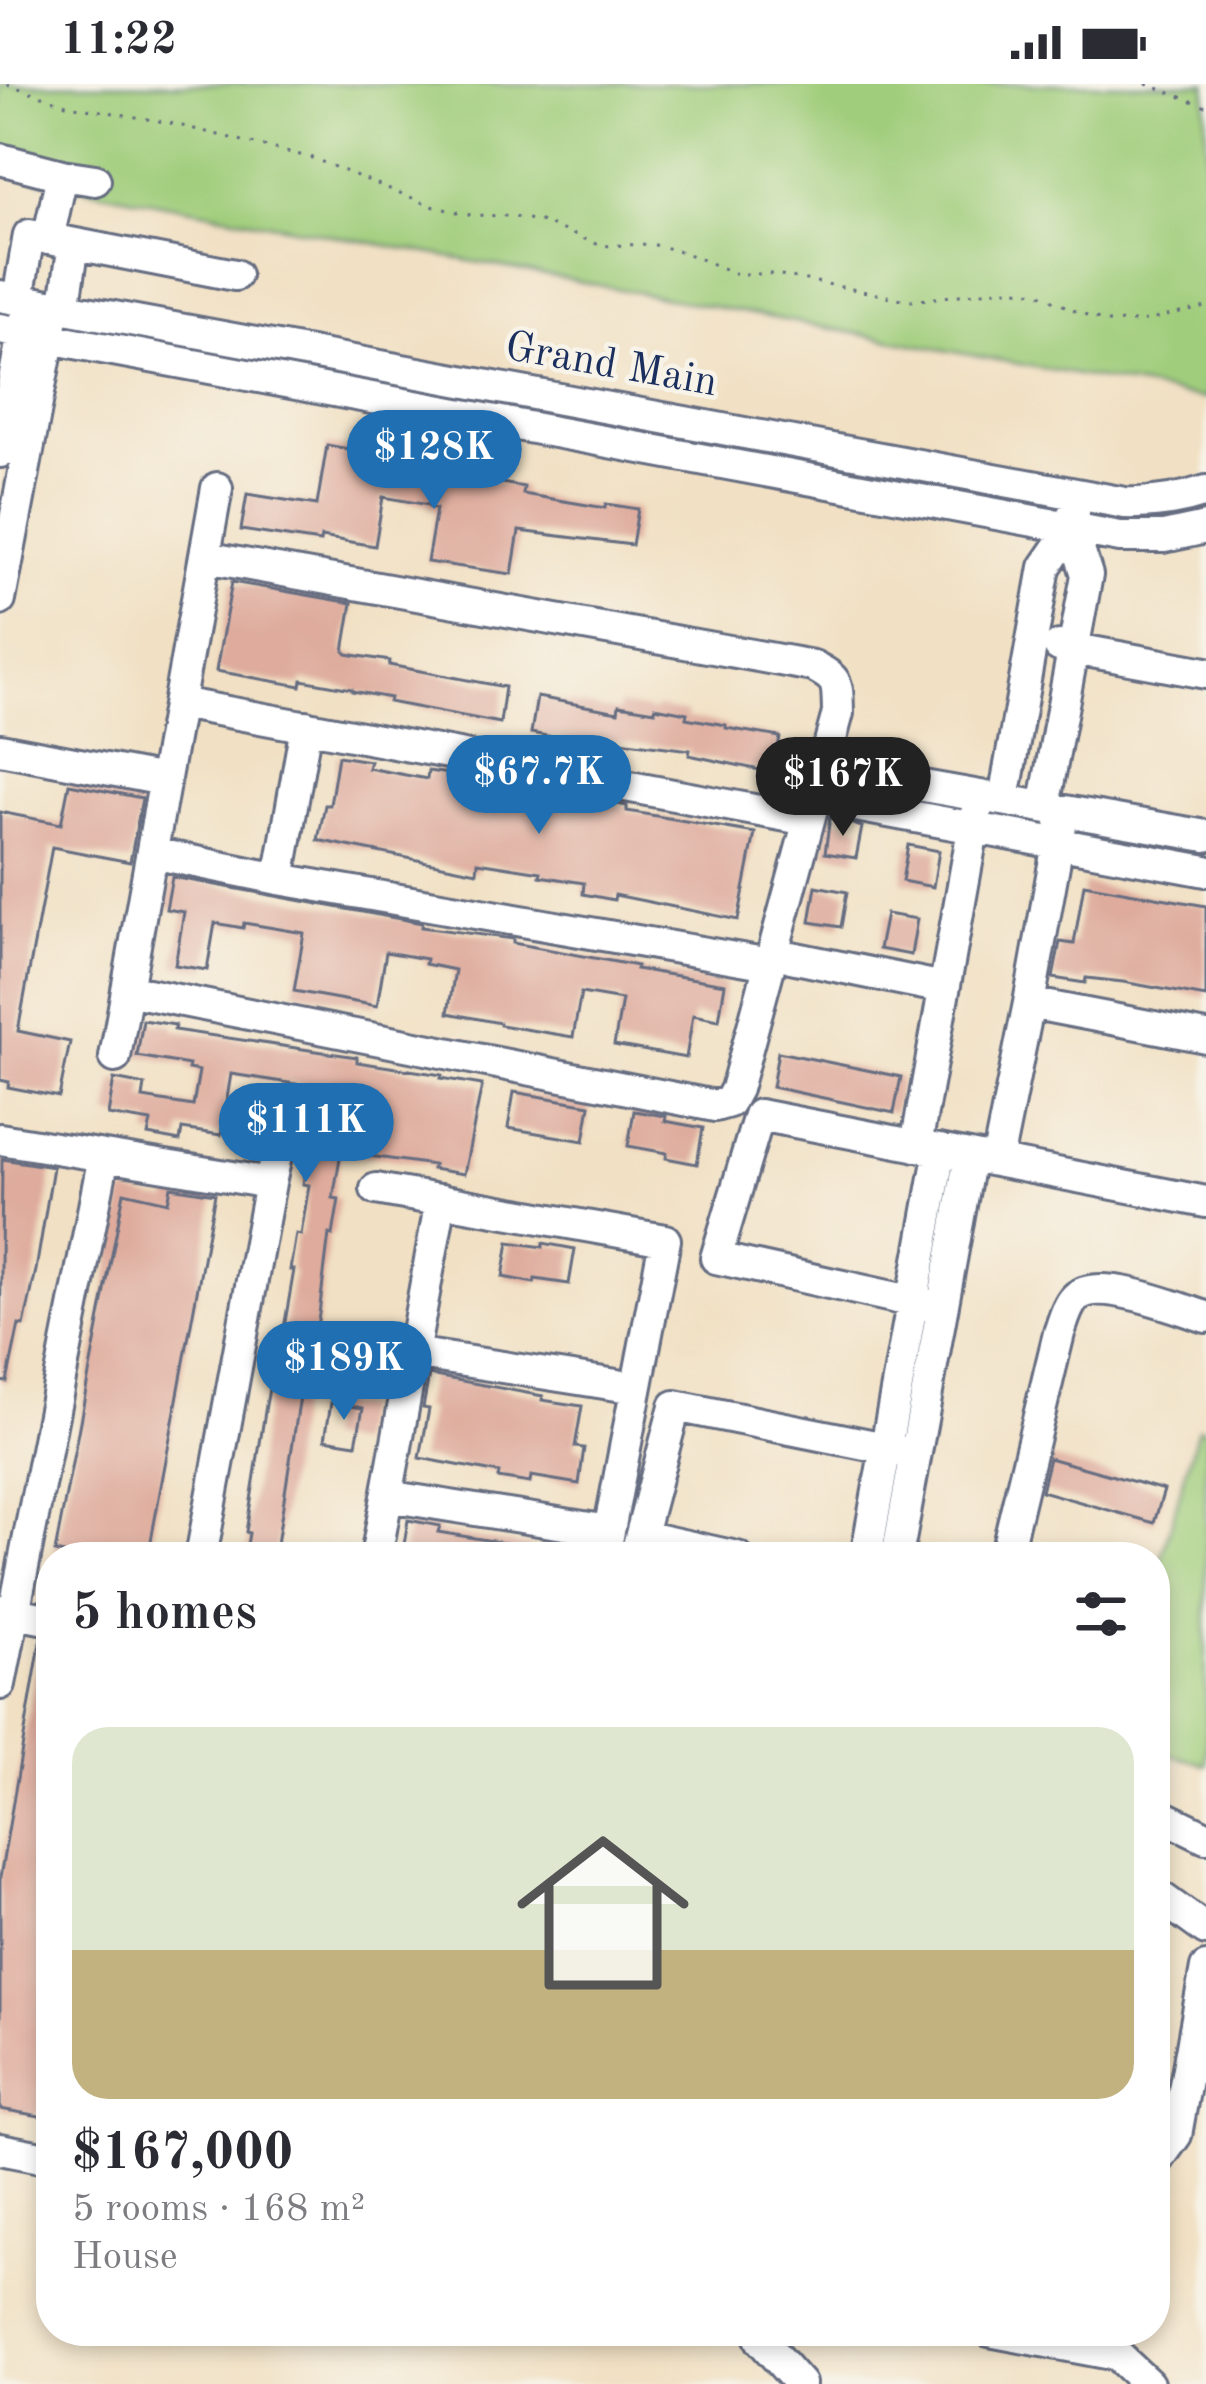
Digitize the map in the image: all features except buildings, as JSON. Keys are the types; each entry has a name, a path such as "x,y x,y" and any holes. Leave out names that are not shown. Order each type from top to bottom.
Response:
{"street":[{"path":"0,159 95,180"},
{"path":"27,295 61,241 62,176"},
{"path":"0,600 29,235 235,275"},
{"name":"Grand Main","path":"27,295 1125,503 1152,504 1206,491"},
{"name":"Grand Main","path":"24,334 1120,537 1206,528"},
{"path":"115,1057 217,488"},
{"path":"898,1542 901,1451 956,1153 944,988 974,828 992,797 1032,641 1045,567 1072,528 1077,495"},
{"path":"956,1153 1029,1004 1058,843 1054,808 1073,648 1088,575 1072,528"},
{"path":"127,990 716,1106 729,1102 781,961 808,820 838,712 833,676 813,666 205,557"},
{"path":"1032,641 1206,673"},
{"path":"178,703 808,820"},
{"path":"279,878 306,726"},
{"path":"0,749 164,780"},
{"path":"1206,836 992,797 858,790 974,828 1206,871"},
{"path":"152,853 944,988"},
{"path":"1029,1004 1206,1037"},
{"path":"204,1542 286,1111"},
{"path":"927,1305 716,1258 759,1115 1206,1202"},
{"path":"0,1139 270,1183"},
{"path":"0,1684 7,1612 104,1156"},
{"path":"376,1190 665,1240 606,1542"},
{"path":"379,1542 441,1200"},
{"path":"1009,1542 1059,1333 1072,1299 1085,1291 1107,1288 1206,1316"},
{"path":"413,1353 636,1388"},
{"path":"639,1542 675,1406 901,1451"},
{"path":"871,1542 901,1451"},
{"path":"387,1496 597,1542"},
{"path":"1170,1820 1206,1837"},
{"path":"1170,1905 1206,1930"},
{"path":"1170,2143 1176,2135 1206,1969"},
{"path":"0,2149 36,2155"},
{"path":"765,2346 800,2384"},
{"path":"1071,2346 1118,2355 1148,2384"}],"path":[{"path":"8,84 69,105 170,123 312,158 435,207 540,221 602,246 651,244 737,274 776,274 913,301 1006,289 1037,292 1108,322 1141,322 1206,307"},
{"path":"1146,84 1206,106"}],"green space":[{"path":"0,84 1206,84 1206,399 0,173"},
{"path":"1198,1428 1206,1430 1206,1765 1170,1754 1170,1542 1166,1542"}]}
